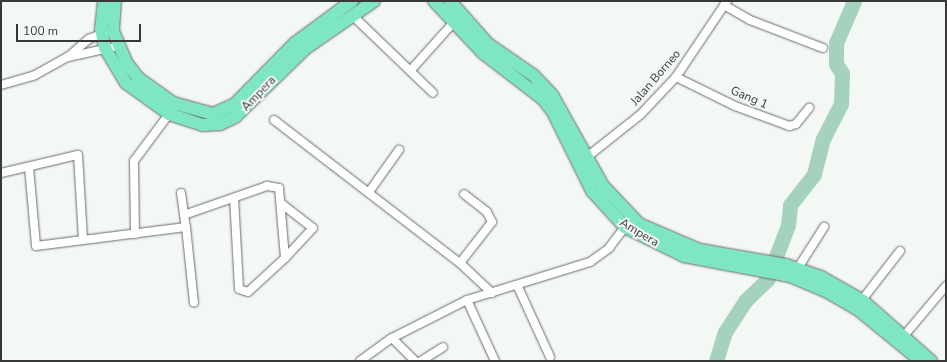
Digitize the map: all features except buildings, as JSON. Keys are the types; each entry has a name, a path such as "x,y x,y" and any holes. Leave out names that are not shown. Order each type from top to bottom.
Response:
{"main road":[{"name":"Ampera","path":"104,1 107,32 106,51 126,82 169,114 196,124 220,124 231,120 247,109 301,53 352,15 374,1"},
{"name":"Ampera","path":"107,32 115,1"},
{"name":"Ampera","path":"107,32 118,46 138,78 161,96 191,111 220,113 235,104 295,43 352,1"},
{"name":"Ampera","path":"434,1 483,53 543,100 553,112 592,191 614,210 676,243 757,265"},
{"name":"Ampera","path":"450,1 488,44 533,75 552,95 587,157 614,210 625,227 684,256 789,269 862,300 931,361"},
{"name":"Ampera","path":"789,269 845,301 921,361"}],"street":[{"path":"726,3 750,20 823,48"},
{"name":"Jalan Borneo","path":"587,157 641,114 676,77 726,3"},
{"path":"352,15 433,93"},
{"path":"410,71 454,22"},
{"path":"1,85 35,76 107,32"},
{"path":"68,57 106,51 118,46"},
{"name":"Gang 1","path":"676,77 735,106 789,126 796,124 810,108"},
{"path":"135,234 134,161 169,114"},
{"path":"274,120 460,263 492,293"},
{"path":"369,192 399,150"},
{"path":"1,173 29,167 73,154 79,156 83,240"},
{"path":"29,167 36,246 186,227"},
{"path":"184,215 271,185 279,188 282,204 285,258"},
{"path":"181,193 194,303"},
{"path":"460,263 492,222 487,212 464,194"},
{"path":"234,198 240,292 248,292 285,258 313,228 282,204"},
{"path":"360,361 394,339 467,300 518,287 599,257 625,227"},
{"path":"789,269 824,227"},
{"path":"862,300 900,251"},
{"path":"903,337 946,286"},
{"path":"518,287 550,357"},
{"path":"467,300 496,361"},
{"path":"394,339 415,361"},
{"path":"421,361 444,347"}],"waterway":[{"path":"716,361 725,332 746,300 767,280 788,225 790,205 814,174 823,139 841,104 842,73 836,64 836,43 854,1"}]}
